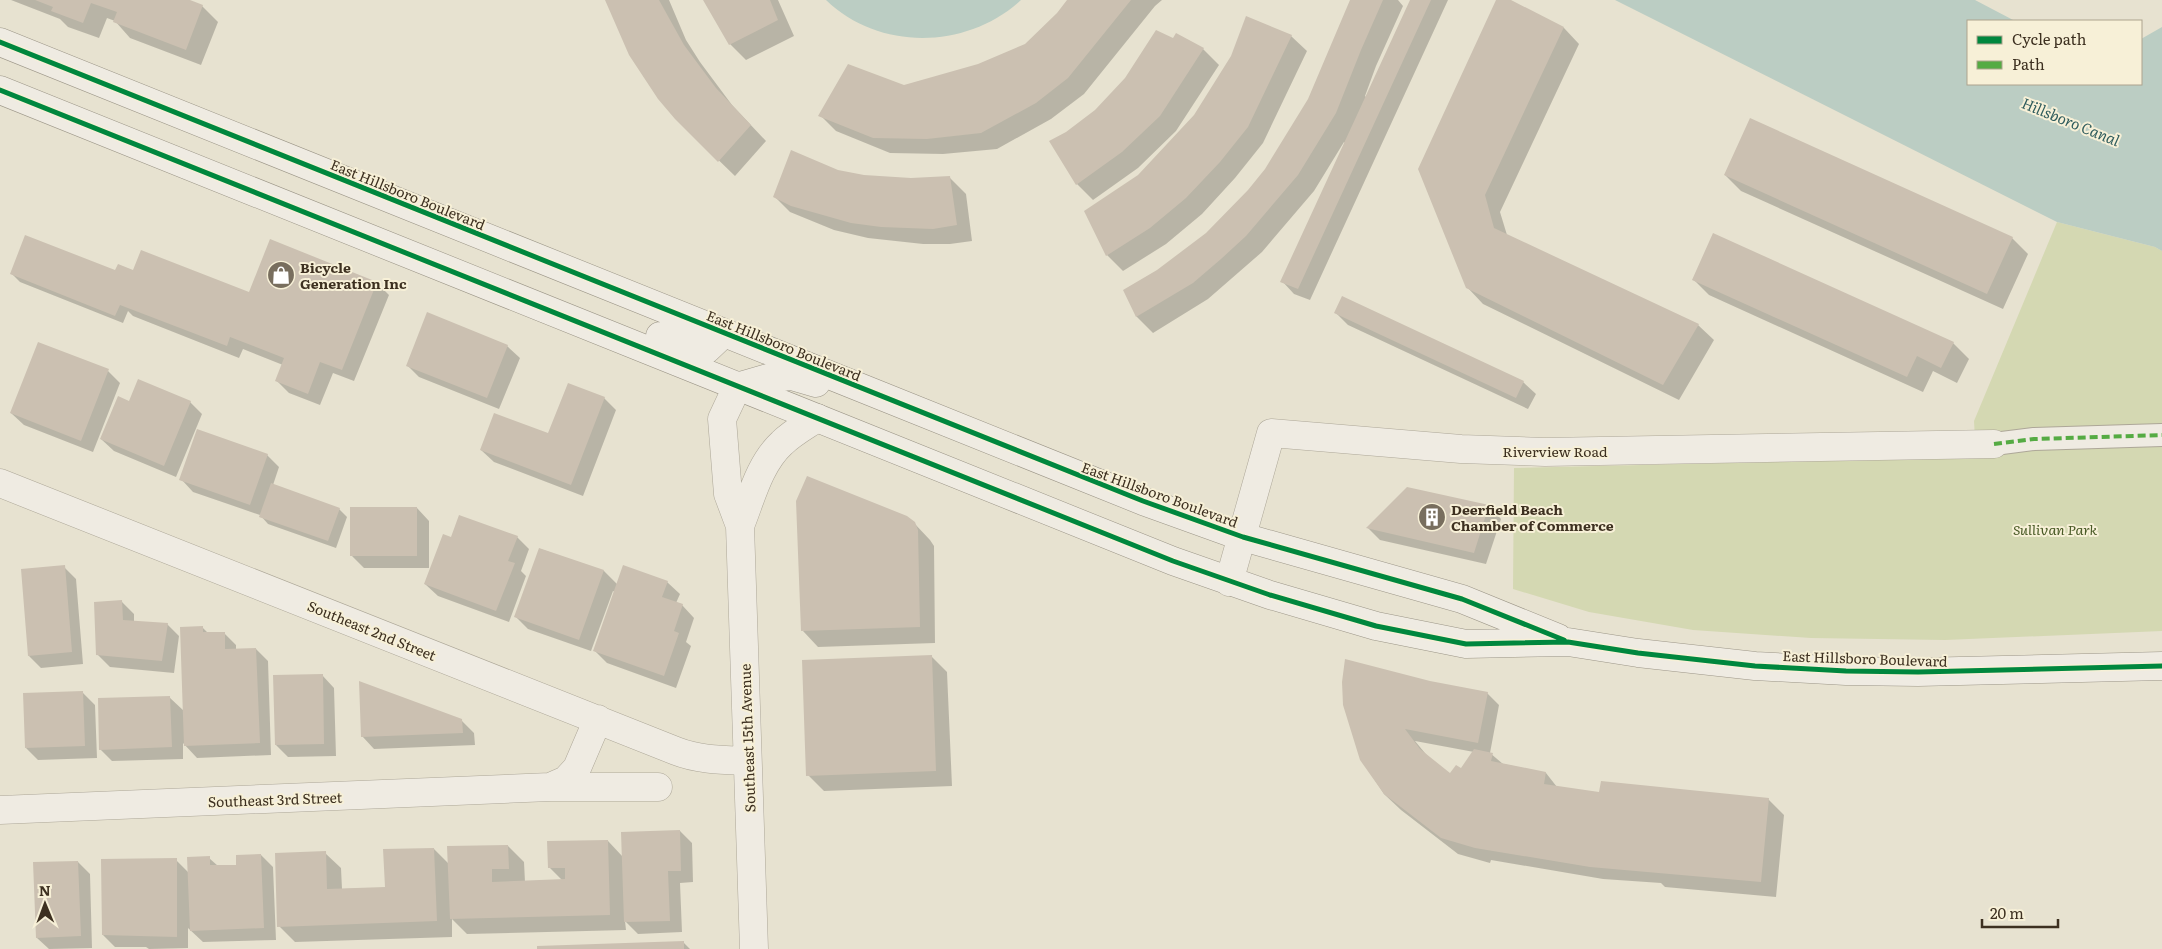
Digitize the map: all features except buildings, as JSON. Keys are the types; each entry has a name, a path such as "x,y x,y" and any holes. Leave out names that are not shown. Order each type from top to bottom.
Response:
{"main road":[{"name":"East Hillsboro Boulevard","path":"0,42 1142,501 1242,536 1462,599 1568,642"},
{"name":"East Hillsboro Boulevard","path":"0,90 1173,561 1228,582 1376,626 1466,644 1568,642 1638,653 1755,666 1846,671 1918,672 2162,666"},
{"path":"591,327 615,319 688,348 707,349 724,333"},
{"path":"738,387 768,378 792,376 943,422"},
{"name":"Southeast 15th Avenue","path":"738,387 722,418 728,494 740,526 754,949"},
{"name":"Southeast 15th Avenue","path":"740,526 770,456 782,442 817,418"},
{"name":"Riverview Road","path":"1228,582 1271,433 1461,449 1545,452 1994,444"},
{"name":"Southeast 2nd Street","path":"0,483 691,757 709,760 747,761"},
{"name":"Southeast 3rd Street","path":"550,787 566,780 577,768 598,719"},
{"name":"Southeast 3rd Street","path":"0,810 550,787 658,787"}],"street":[{"path":"1994,444 2034,439 2162,435"}],"green space":[{"name":"Sullivan Park","path":"2057,222 2155,247 2162,251 2162,631 1945,640 1811,638 1693,630 1589,612 1513,589 1514,468 1976,457 1974,421"}],"water":[{"path":"826,0 1021,0 1000,16 976,28 950,35 924,38 897,36 872,29 848,17"},
{"name":"Hillsboro Canal","path":"1615,0 1975,0 2013,20 1967,20 1967,85 2142,85 2142,38 2162,27 2162,251 2155,247 2057,222"}],"marked path":[{"path":"1994,444 2034,439 2162,435"}],"cycle path":[{"path":"0,42 1143,501 1243,537 1462,599 1564,640"},
{"path":"0,90 1173,561 1270,595 1376,626 1466,644 1568,642 1638,653 1755,666 1846,671 1918,672 2162,666"}],"place":[{"name":"Bicycle Generation Inc","path":"281,275"},
{"name":"Deerfield Beach Chamber of Commerce","path":"1432,517"}]}
